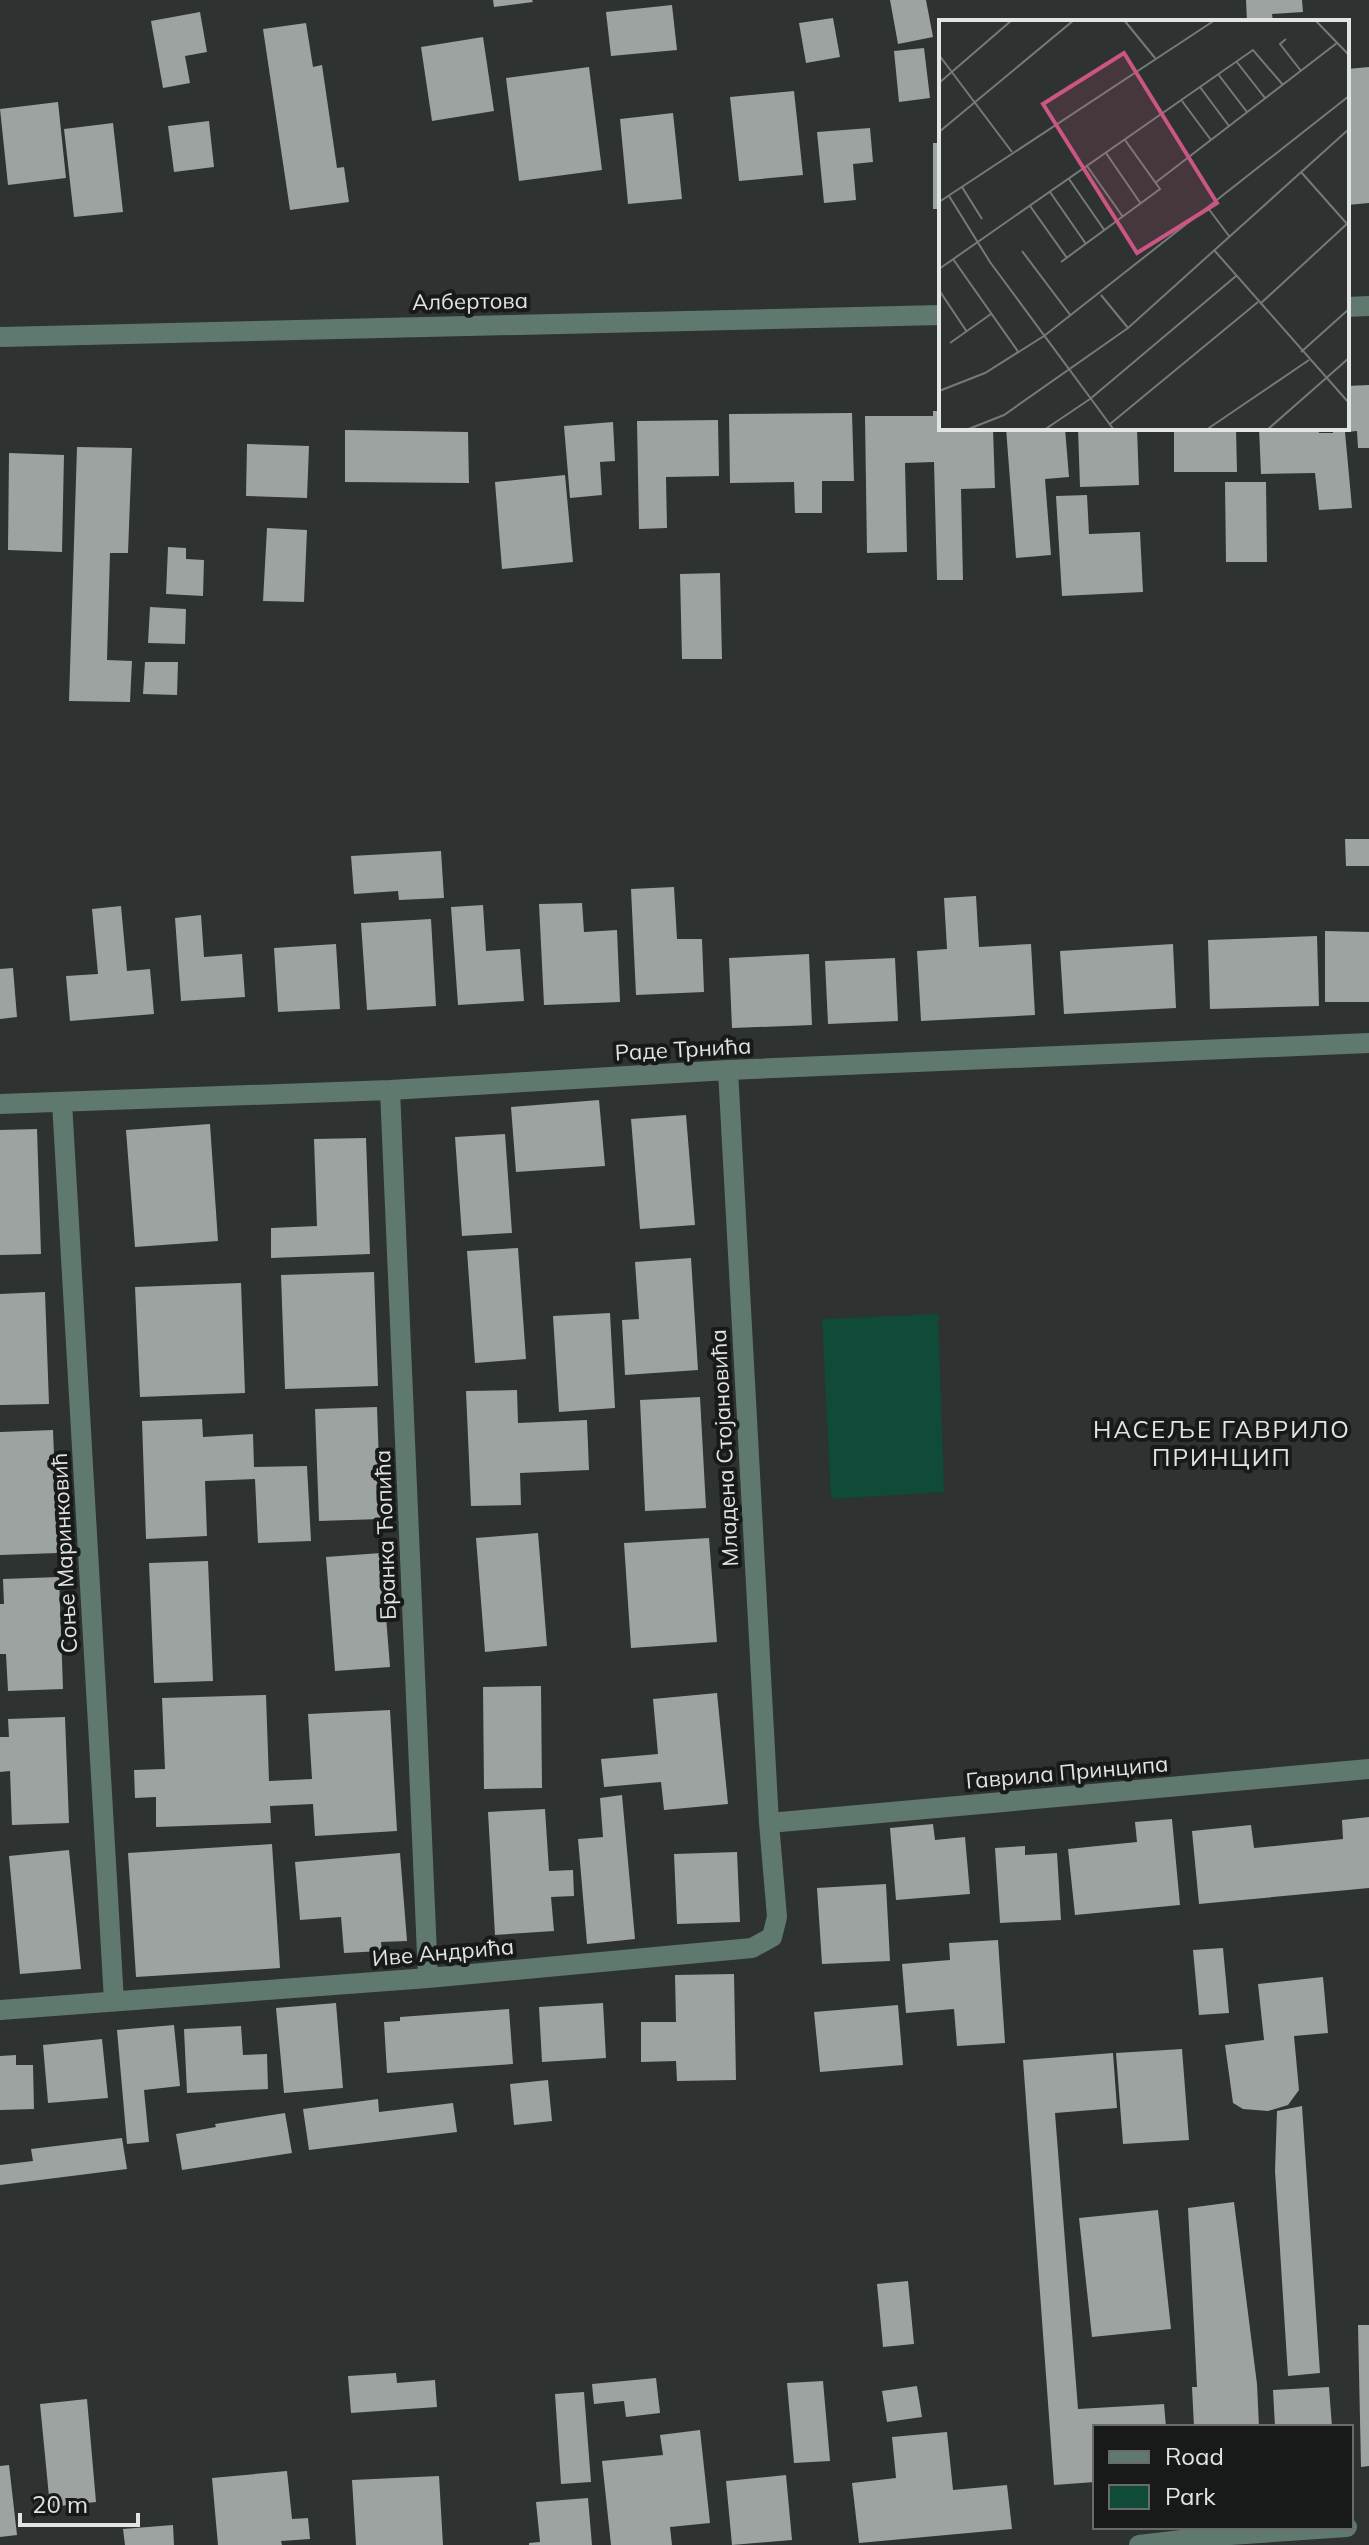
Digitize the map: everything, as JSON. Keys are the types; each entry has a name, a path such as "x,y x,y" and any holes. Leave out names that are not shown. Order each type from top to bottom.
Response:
{"street":[{"path":"1349,307 1369,306"},
{"name":"Албертова","path":"0,337 939,315"},
{"name":"Раде Трнића","path":"0,1104 390,1090 728,1070 1369,1043"},
{"name":"Младена Стојановића","path":"728,1070 769,1823"},
{"name":"Бранка Ћопића","path":"390,1090 428,1978"},
{"name":"Соње Маринковић","path":"62,1102 114,2001"},
{"name":"Гаврила Принципа","path":"769,1823 1369,1769"},
{"name":"Иве Андрића","path":"0,2010 428,1978 752,1948 772,1937 777,1917 769,1823"},
{"path":"1139,2545 1329,2529"}],"green space":[{"path":"938,1314 944,1492 831,1499 822,1319"}],"building":[{"path":"493,0 532,0 533,2 494,7"},
{"path":"890,0 926,0 933,37 898,44"},
{"path":"1246,0 1302,0 1303,12 1272,14 1273,20 1247,20"},
{"path":"672,5 677,50 611,56 606,12"},
{"path":"200,12 207,52 185,56 190,83 163,88 151,21"},
{"path":"833,18 840,57 806,63 799,23"},
{"path":"306,23 313,67 322,65 337,168 344,167 349,202 290,210 263,29"},
{"path":"483,37 494,111 432,121 421,47"},
{"path":"924,48 930,98 899,102 894,51"},
{"path":"589,67 602,170 519,181 506,78"},
{"path":"1369,67 1369,203 1349,205 1349,69"},
{"path":"794,91 803,175 739,181 730,97"},
{"path":"58,102 66,178 8,185 0,109"},
{"path":"673,113 682,199 628,204 620,119"},
{"path":"209,121 214,167 174,172 168,126"},
{"path":"113,123 123,212 74,217 64,129"},
{"path":"870,128 873,162 853,164 856,200 824,203 817,132"},
{"path":"933,143 939,143 939,209 933,209"},
{"path":"1369,385 1369,448 1358,448 1357,431 1345,432 1352,508 1319,510 1315,473 1261,474 1259,430 1318,430 1319,433 1333,433 1333,430 1349,430 1349,386"},
{"path":"933,411 939,411 939,430 993,430 995,488 961,489 963,580 937,580 934,462 905,463 907,552 867,553 865,416 933,416"},
{"path":"852,413 854,481 822,481 822,513 795,513 794,482 730,483 729,414"},
{"path":"718,420 719,476 666,477 667,528 639,529 637,421"},
{"path":"613,422 615,461 600,462 602,495 570,498 564,426"},
{"path":"345,430 468,432 469,483 345,482"},
{"path":"1006,430 1065,430 1069,477 1045,479 1051,555 1016,558"},
{"path":"1078,430 1137,430 1139,485 1080,487"},
{"path":"1174,430 1236,430 1237,472 1174,472"},
{"path":"247,444 309,446 307,498 246,496"},
{"path":"77,447 132,448 128,553 110,553 107,660 132,661 130,702 69,701"},
{"path":"9,453 64,455 62,552 8,550"},
{"path":"565,475 573,562 502,569 495,482"},
{"path":"1225,482 1266,482 1267,562 1226,562"},
{"path":"1087,495 1089,534 1140,532 1143,592 1062,596 1056,496"},
{"path":"267,528 307,530 304,602 263,601"},
{"path":"168,547 186,548 186,559 204,560 203,596 166,594"},
{"path":"720,573 722,659 682,659 680,574"},
{"path":"150,607 186,609 185,644 148,643"},
{"path":"145,662 178,662 177,695 143,694"},
{"path":"1345,839 1369,839 1369,866 1346,866"},
{"path":"441,851 444,898 399,900 398,891 354,894 351,856"},
{"path":"674,887 677,939 702,939 704,992 636,995 631,889"},
{"path":"976,896 979,947 1031,944 1035,1015 921,1021 917,951 947,949 944,898"},
{"path":"582,903 584,932 617,930 620,1002 544,1005 539,904"},
{"path":"483,905 486,951 520,949 524,1001 458,1005 451,907"},
{"path":"121,906 127,971 150,969 154,1014 70,1021 66,976 98,974 92,909"},
{"path":"201,915 204,957 242,954 245,997 181,1001 175,918"},
{"path":"431,919 436,1006 367,1010 361,923"},
{"path":"1325,931 1369,932 1369,1002 1325,1002"},
{"path":"1317,936 1319,1006 1210,1009 1208,940"},
{"path":"336,944 340,1009 278,1012 274,948"},
{"path":"1173,944 1176,1008 1064,1014 1060,951"},
{"path":"809,954 812,1025 732,1028 729,958"},
{"path":"895,958 898,1021 828,1024 825,961"},
{"path":"13,968 17,1017 0,1019 0,969"},
{"path":"599,1100 605,1166 516,1172 511,1107"},
{"path":"686,1115 695,1225 640,1229 631,1119"},
{"path":"210,1124 218,1241 135,1247 126,1130"},
{"path":"37,1129 41,1254 0,1255 0,1130"},
{"path":"505,1134 512,1233 462,1236 455,1137"},
{"path":"366,1138 370,1254 271,1258 271,1228 317,1226 314,1139"},
{"path":"518,1248 526,1359 475,1363 467,1251"},
{"path":"691,1258 698,1370 625,1375 622,1320 639,1319 635,1262"},
{"path":"374,1272 378,1386 285,1389 281,1275"},
{"path":"241,1283 245,1393 140,1397 135,1287"},
{"path":"45,1292 49,1404 0,1405 0,1294"},
{"path":"610,1313 615,1408 559,1412 553,1316"},
{"path":"517,1390 518,1423 587,1420 589,1470 520,1473 521,1505 471,1506 466,1391"},
{"path":"700,1397 706,1508 645,1511 640,1400"},
{"path":"377,1407 381,1519 319,1521 315,1409"},
{"path":"202,1419 203,1437 253,1434 254,1467 307,1466 311,1541 258,1543 255,1479 205,1481 207,1536 146,1539 142,1421"},
{"path":"53,1430 58,1553 0,1555 0,1432"},
{"path":"538,1533 547,1646 485,1652 476,1538"},
{"path":"709,1538 717,1642 631,1648 624,1543"},
{"path":"381,1553 390,1667 335,1671 326,1557"},
{"path":"208,1561 213,1681 154,1683 149,1563"},
{"path":"59,1577 63,1689 8,1691 6,1654 0,1654 3,1579"},
{"path":"541,1686 542,1788 484,1789 483,1687"},
{"path":"717,1693 728,1804 664,1810 661,1782 604,1787 601,1759 658,1754 653,1699"},
{"path":"266,1695 269,1781 312,1779 308,1714 390,1710 397,1831 315,1836 313,1804 270,1806 271,1823 156,1827 156,1797 135,1798 134,1770 165,1769 162,1698"},
{"path":"65,1717 69,1823 12,1825 10,1771 0,1772 0,1737 9,1737 8,1719"},
{"path":"622,1795 635,1939 587,1944 578,1839 603,1837 600,1798"},
{"path":"545,1809 549,1871 573,1870 574,1896 551,1897 554,1931 495,1935 488,1812"},
{"path":"1369,1817 1369,1888 1199,1904 1192,1831 1251,1825 1254,1848 1343,1839 1342,1820"},
{"path":"1172,1819 1180,1905 1075,1915 1068,1849 1137,1842 1135,1822"},
{"path":"933,1824 935,1840 965,1837 970,1894 896,1900 890,1828"},
{"path":"272,1844 280,1968 136,1977 128,1853"},
{"path":"1025,1846 1025,1855 1057,1853 1061,1920 1000,1923 995,1848"},
{"path":"69,1850 81,1969 20,1974 9,1856"},
{"path":"737,1852 740,1922 677,1924 674,1854"},
{"path":"400,1853 407,1941 381,1942 382,1951 344,1953 341,1917 300,1920 295,1862"},
{"path":"886,1884 890,1961 822,1964 817,1888"},
{"path":"998,1940 1005,2043 957,2046 954,2009 906,2013 902,1964 950,1960 949,1943"},
{"path":"1223,1948 1229,2013 1199,2015 1193,1950"},
{"path":"734,1974 736,2080 677,2081 676,2061 641,2062 641,2022 676,2022 675,1975"},
{"path":"1323,1977 1328,2033 1294,2036 1299,2090 1288,2105 1268,2111 1243,2109 1233,2103 1225,2045 1264,2040 1258,1984"},
{"path":"336,2003 343,2088 284,2093 276,2008"},
{"path":"603,2003 606,2058 542,2062 539,2007"},
{"path":"898,2005 903,2065 820,2072 814,2012"},
{"path":"509,2009 513,2064 387,2073 384,2022 400,2021 400,2017"},
{"path":"174,2025 180,2086 144,2090 149,2142 127,2144 117,2030"},
{"path":"241,2026 243,2055 267,2054 268,2089 187,2093 184,2029"},
{"path":"102,2039 108,2098 48,2103 43,2045"},
{"path":"1182,2049 1189,2140 1123,2144 1116,2053"},
{"path":"1113,2053 1117,2108 1055,2113 1078,2409 1164,2404 1166,2425 1093,2425 1093,2482 1054,2485 1023,2060"},
{"path":"16,2055 16,2065 33,2065 34,2109 0,2110 0,2056"},
{"path":"548,2080 552,2121 514,2125 510,2084"},
{"path":"378,2099 379,2112 453,2103 457,2132 309,2150 303,2109"},
{"path":"1302,2106 1320,2373 1288,2376 1275,2171 1277,2111"},
{"path":"285,2113 292,2153 182,2170 176,2134 216,2127 215,2124"},
{"path":"122,2138 127,2169 0,2185 0,2165 33,2161 31,2149"},
{"path":"1234,2202 1257,2384 1259,2425 1194,2425 1192,2387 1197,2387 1188,2208"},
{"path":"1158,2210 1171,2329 1092,2337 1079,2218"},
{"path":"908,2281 914,2344 883,2347 877,2284"},
{"path":"1358,2325 1369,2325 1369,2466 1361,2467"},
{"path":"396,2373 397,2383 435,2380 437,2407 351,2413 348,2376"},
{"path":"656,2378 660,2413 626,2417 624,2401 594,2404 592,2384"},
{"path":"823,2381 830,2461 794,2463 787,2383"},
{"path":"917,2386 922,2417 887,2422 882,2391"},
{"path":"1329,2387 1332,2425 1275,2425 1273,2390"},
{"path":"584,2392 591,2482 561,2484 555,2394"},
{"path":"87,2399 96,2502 50,2507 40,2404"},
{"path":"700,2430 710,2523 670,2527 672,2545 611,2545 602,2461 663,2455 660,2435"},
{"path":"947,2432 953,2490 1007,2485 1012,2529 859,2543 852,2483 896,2478 892,2437"},
{"path":"9,2465 17,2535 0,2537 0,2466"},
{"path":"287,2471 292,2519 308,2518 310,2539 281,2541 282,2545 218,2545 212,2478"},
{"path":"786,2475 792,2540 732,2545 726,2481"},
{"path":"439,2476 443,2545 356,2545 352,2480"},
{"path":"588,2498 592,2545 529,2545 540,2542 536,2502"},
{"path":"173,2525 174,2545 125,2545 123,2529"}],"district":[{"name":"НАСЕЉЕ ГАВРИЛО ПРИНЦИП","path":"1222,1443"}]}
